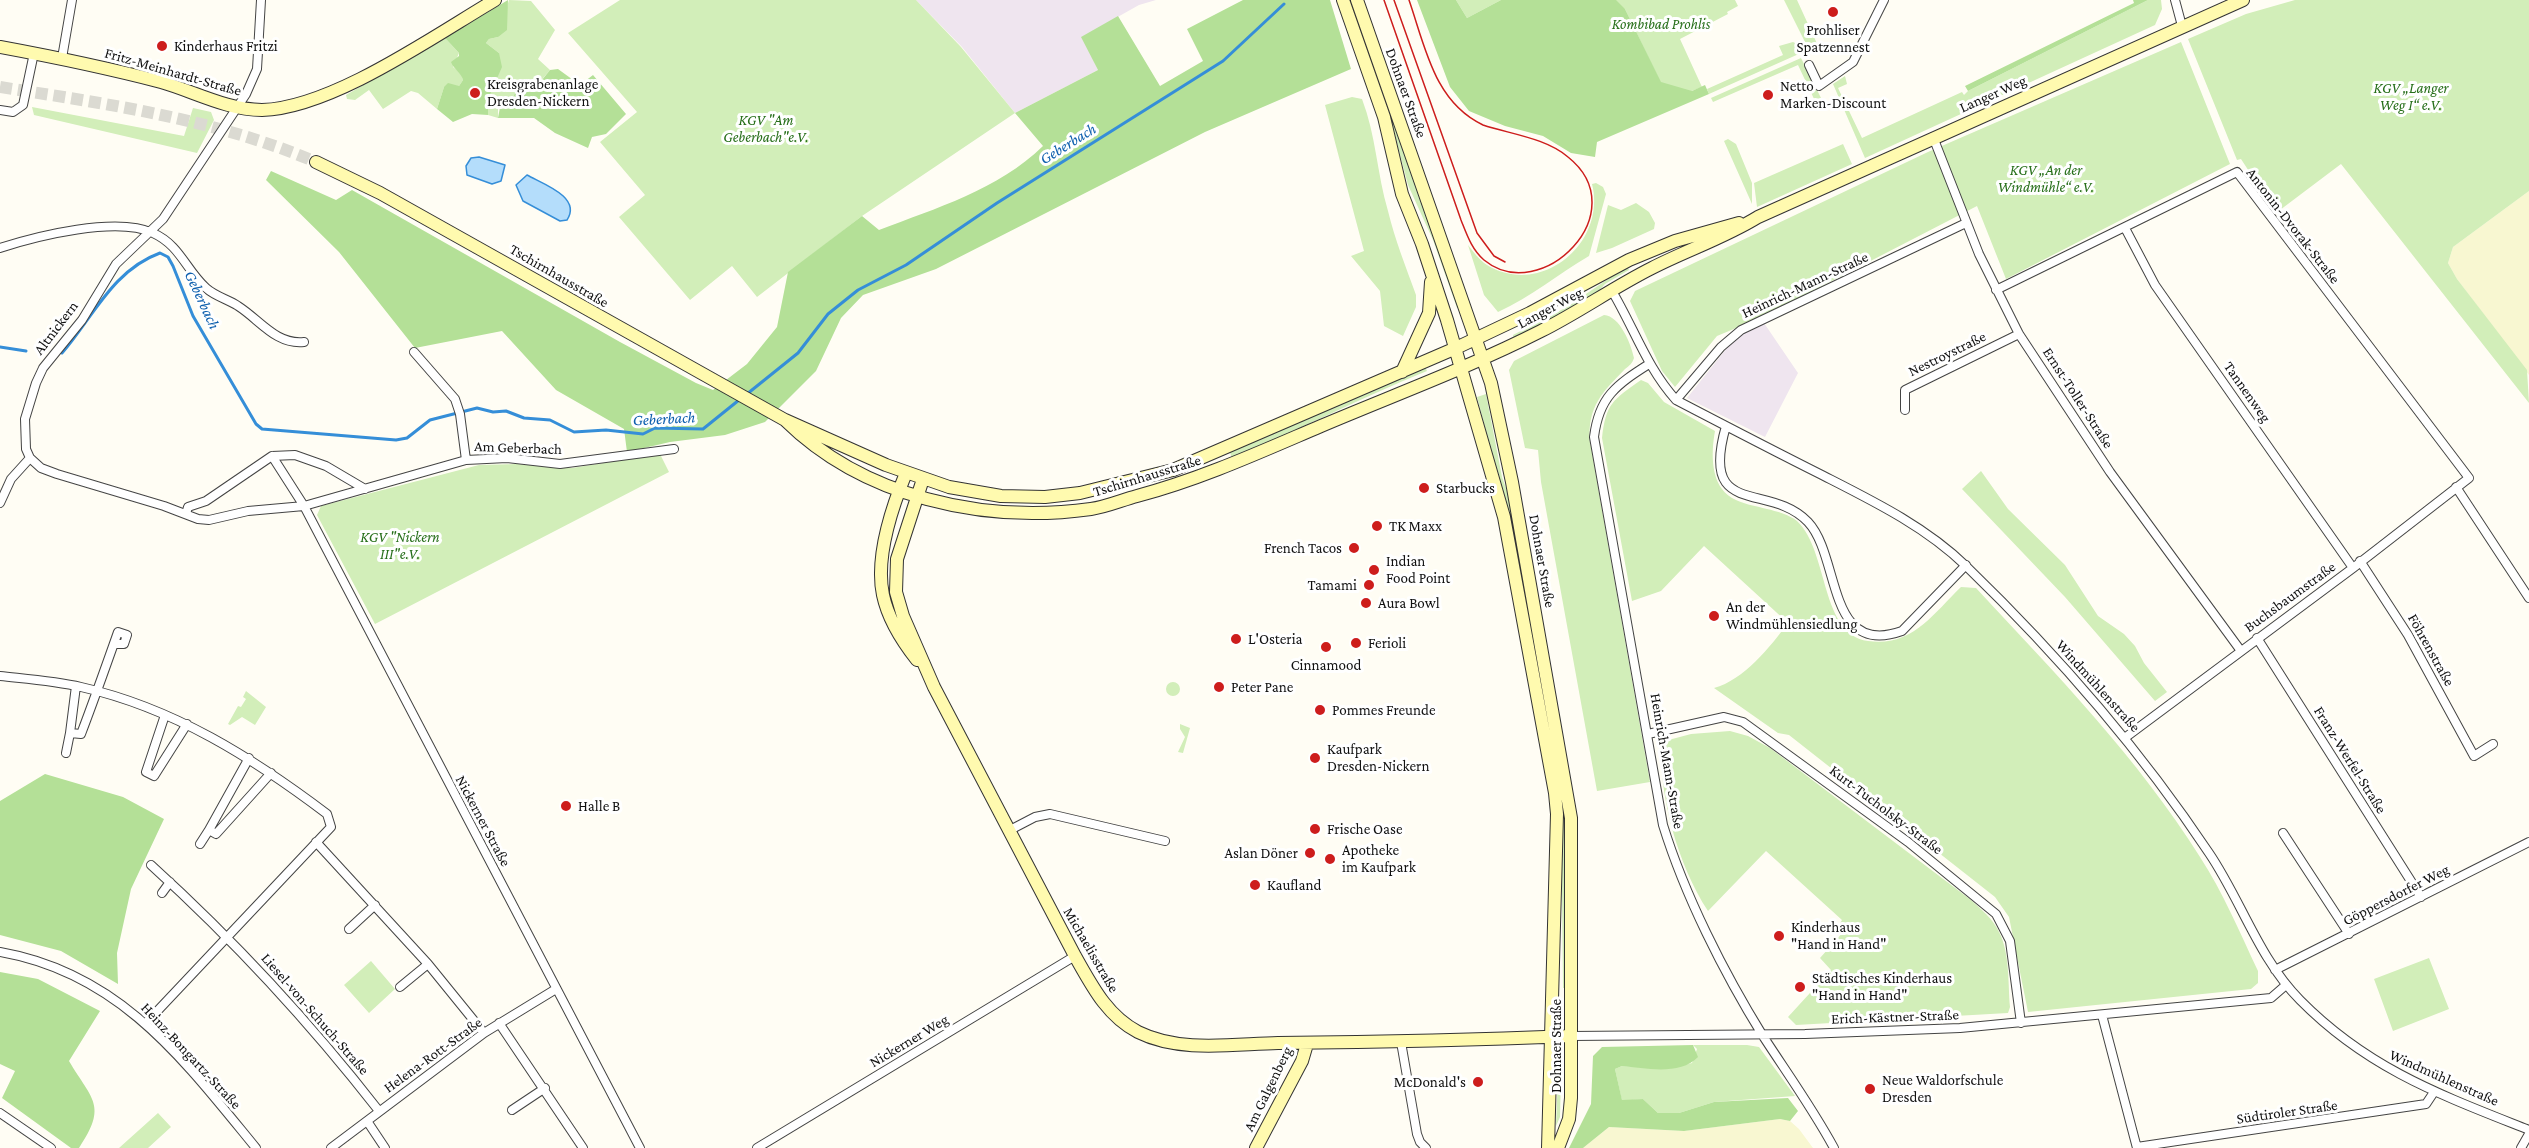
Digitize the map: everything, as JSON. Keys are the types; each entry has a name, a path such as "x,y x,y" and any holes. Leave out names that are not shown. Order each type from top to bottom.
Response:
{"main road":[{"name":"Fritz-Meinhardt-Straße","path":"0,47 62,58 162,83 237,106 263,110 279,108 324,95 385,64 495,0"},
{"name":"Dohnaer Straße","path":"1343,0 1384,117 1402,194 1412,215 1462,367 1504,517 1556,793 1548,1148"},
{"name":"Dohnaer Straße","path":"1357,0 1483,357 1497,405 1568,795 1572,857 1569,1119 1558,1148"},
{"name":"Langer Weg","path":"1483,357 1563,320 1654,267 1731,233 1758,217 2242,0"},
{"name":"Tschirnhausstraße","path":"316,162 380,193 780,417 906,473 955,488 1001,496 1045,497 1080,493 1173,470 1476,338"},
{"name":"Langer Weg","path":"1476,338 1530,314 1638,256 1675,241 1758,217"},
{"path":"1402,372 1429,313 1431,274"},
{"name":"Tschirnhausstraße","path":"780,417 810,445 898,492 987,510 1032,513 1092,509 1179,485 1483,357"},
{"name":"Michaelisstraße","path":"906,473 891,509 883,556 882,594 904,644 925,670"},
{"name":"Michaelisstraße","path":"923,479 897,559 896,592 925,670 1075,956 1109,1010 1122,1022 1154,1038 1199,1045 1401,1042 1571,1036"},
{"name":"Am Galgenberg","path":"1256,1148 1302,1061 1307,1044"}],"street":[{"path":"62,58 72,0"},
{"name":"Altnickern","path":"30,458 23,434 25,419 43,368 82,320 116,264 152,232 246,94 256,69 261,0"},
{"path":"1809,64 1819,86 1848,68 1884,0"},
{"path":"2175,0 2182,26"},
{"path":"0,110 13,112 23,105 34,53"},
{"name":"Ernst-Toller-Straße","path":"1933,137 1966,223 2019,334 2110,472 2241,651"},
{"name":"Antonin-Dvorak-Straße","path":"1996,290 2238,172 2469,478"},
{"name":"Heinrich-Mann-Straße","path":"1676,400 1721,347 1741,330 1966,223"},
{"path":"0,248 21,241 103,228 127,227 152,232 177,249 199,281 214,295 238,305 285,340 304,342"},
{"name":"Tannenweg","path":"2125,228 2155,285 2357,565"},
{"name":"Windmühlenstraße","path":"1612,291 1649,364 1661,384 1676,400 1869,499 1918,529 1966,566 2126,736 2210,854 2275,970 2286,985 2351,1044 2394,1073 2529,1132"},
{"name":"Nestroystraße","path":"1905,410 1905,390 2019,334"},
{"path":"414,352 446,386 459,411 466,460"},
{"name":"Heinrich-Mann-Straße","path":"1649,364 1626,379 1606,397 1596,415 1594,437 1663,825 1677,871 1763,1034 1814,1110 1834,1148"},
{"path":"1726,426 1718,461 1723,478 1734,491 1793,509 1810,523 1822,547 1842,611 1850,624 1866,633 1888,636 1902,631 1966,566"},
{"name":"Am Geberbach","path":"30,458 41,468 57,474 209,520 248,511 304,506 466,460 507,459 560,464 674,449"},
{"path":"186,514 188,507 206,501 272,456 295,455 326,466 366,489"},
{"path":"272,456 304,506"},
{"path":"0,503 11,479 30,458"},
{"name":"Buchsbaumstraße","path":"2126,736 2357,565 2469,478"},
{"path":"2456,487 2529,598"},
{"name":"Nickerner Straße","path":"304,506 640,1148"},
{"name":"Föhrenstraße","path":"2357,565 2408,635 2474,756 2493,744"},
{"name":"Franz-Werfel-Straße","path":"2257,638 2421,897"},
{"path":"70,733 81,734 114,644"},
{"path":"0,676 76,686 187,724 249,758 327,814 331,827 146,1023"},
{"path":"66,753 76,686"},
{"path":"165,715 146,772 154,776 187,724"},
{"name":"Kurt-Tucholsky-Straße","path":"1648,734 1724,717 1743,722 1908,842 1985,903 2004,926 2010,941 2021,1023"},
{"path":"200,844 249,758"},
{"path":"209,830 216,834 271,773"},
{"path":"1010,830 1035,817 1050,814 1165,841"},
{"path":"2283,833 2349,934"},
{"path":"316,842 428,964 484,1033"},
{"name":"Göppersdorfer Weg","path":"2275,970 2529,842"},
{"name":"Liesel-von-Schuch-Straße","path":"151,865 228,937 323,1040 379,1111"},
{"path":"162,892 170,882"},
{"path":"349,929 375,905"},
{"name":"Heinz-Bongartz-Straße","path":"0,952 57,967 106,993 146,1023 256,1148"},
{"name":"Nickerner Weg","path":"757,1148 1075,956"},
{"path":"400,987 428,964"},
{"name":"Erich-Kästner-Straße","path":"1571,1036 1763,1034 2021,1023 2271,998 2286,985"},
{"name":"Helena-Rott-Straße","path":"331,1148 484,1033 556,989"},
{"path":"2102,1015 2137,1148"},
{"path":"499,1023 545,1088 583,1148"},
{"path":"1401,1042 1417,1134 1420,1142 1426,1148"},
{"path":"513,1110 545,1088"},
{"name":"Südtiroler Straße","path":"2137,1148 2426,1104 2434,1092"},
{"path":"0,1113 51,1148"},
{"path":"367,1121 385,1148"},
{"path":"2521,1148 2529,1132"}],"shaded area":[{"path":"916,0 1156,0 1139,5 1082,37 1098,70 1015,113 962,47"},
{"path":"1764,323 1798,373 1765,437 1687,398 1735,338"}],"green space":[{"path":"508,0 507,30 498,37 489,39 486,43 499,53 502,67 488,99 488,115 472,114 453,122 437,109 444,87 448,83 459,86 463,80 451,62 459,56 459,53 445,38"},
{"path":"509,0 531,1 555,30 538,59 550,70 532,91 516,91 511,101 498,107 498,118 488,115 488,99 499,53 486,43 489,39 498,37"},
{"name":"KGV \"Am Geberbach\"e.V.","path":"620,0 916,0 961,47 1015,113 862,216 757,297 732,266 690,300 619,217 645,195 600,142 637,112 568,33"},
{"path":"1243,0 1330,0 1351,69 1205,132 936,269 863,295 841,318 816,371 765,422 725,435 670,442 627,452 624,429 556,390 502,331 415,348 339,252 266,180 271,171 336,200 352,190 620,342 713,390 747,364 777,327 788,272 862,216 879,230 922,214 966,196 1006,175 1043,146 1015,113 1098,70 1081,37 1118,16 1160,86 1203,61 1187,29"},
{"path":"1350,0 1352,0 1461,307 1457,308 1433,240 1408,185 1389,113"},
{"path":"1417,0 1456,0 1467,18 1501,0 1616,0 1625,9 1661,82 1692,91 1705,85 1709,94 1597,142 1595,157 1571,153 1543,136 1505,126 1469,111 1450,87"},
{"path":"1456,0 1501,0 1467,18"},
{"name":"Kombibad Prohlis","path":"1577,0 1735,0 1738,6 1727,12 1728,14 1680,39 1702,87 1669,100 1625,9"},
{"path":"1784,0 1797,0 1819,48 1810,52"},
{"path":"2133,0 2148,0 1968,91 1965,86 2134,3"},
{"path":"2148,0 2161,0 2162,9 2155,25 1865,158 1833,84 1845,76 1847,84 1838,88 1862,138 1962,92 1964,95"},
{"name":"KGV „Langer Weg I“ e.V.","path":"2295,0 2529,0 2529,191 2453,247 2448,263 2457,279 2527,370 2529,403 2341,164 2276,213 2241,159 2237,160 2188,39 2246,14"},
{"path":"445,38 459,53 453,67 461,73 463,80 459,86 444,87 437,109 418,93 411,91 383,109 369,90 355,100 347,99 346,95"},
{"path":"1793,42 1797,44 1801,53 1709,94 1707,89 1783,55 1779,46"},
{"name":"KGV „An der Windmühle“ e.V.","path":"2181,42 2230,164 2006,279 1977,206 1760,318 1717,336 1675,387 1662,371 1630,301 1635,291 1928,152"},
{"path":"1801,58 1821,98 1815,101 1798,65 1713,102 1711,98"},
{"path":"558,69 580,85 593,75 626,114 606,134 592,137 588,148 555,133 534,118 498,118 501,102 511,101 516,91 524,88 533,91 550,70"},
{"path":"1352,97 1362,99 1367,113 1384,197 1416,295 1416,307 1403,336 1384,326 1380,291 1351,256 1364,251 1325,105"},
{"path":"32,107 184,136 193,108 211,112 214,120 197,153 34,115"},
{"path":"1728,139 1736,144 1752,183 1752,204 1724,141"},
{"path":"1843,144 1852,164 1757,207 1754,183"},
{"path":"1596,183 1603,187 1606,194 1589,256 1498,312 1484,295 1468,245 1484,263 1508,273 1528,275 1548,269 1565,259 1580,244 1590,226 1594,206 1592,184"},
{"path":"2529,191 2529,375 2457,279 2448,263 2453,247"},
{"path":"1636,203 1649,212 1655,223 1654,229 1596,253 1608,205 1621,210"},
{"path":"1627,266 1629,270 1605,284 1594,296 1514,339 1513,335 1567,307"},
{"path":"1604,315 1620,325 1634,358 1598,401 1591,419 1590,442 1650,782 1597,791 1541,482 1538,450 1525,448 1509,370 1514,361"},
{"path":"1425,367 1427,371 1232,458 1229,450"},
{"path":"1641,380 1648,383 1664,402 1715,431 1714,468 1716,477 1725,492 1740,502 1779,512 1797,521 1815,552 1833,608 1841,624 1852,635 1868,641 1883,642 1897,639 1920,627 1961,587 1976,588 2094,717 2150,785 2176,821 2224,898 2258,971 2258,983 2251,989 2028,1012 2009,917 1995,897 1789,735 1778,733 1714,688 1736,678 1756,662 1788,623 1704,546 1661,591 1632,601 1602,438 1606,417 1612,403"},
{"path":"1486,394 1502,477 1512,505 1564,792 1567,836 1568,988 1563,988 1561,793 1516,546 1477,397"},
{"name":"KGV \"Nickern III\"e.V.","path":"660,454 669,472 375,624 317,515 321,506 479,465 518,464 572,468"},
{"path":"1981,471 2008,509 2065,565 2098,616 2124,634 2135,646 2144,663 2167,692 2155,701 2065,597 1962,489"},
{"path":"1170,682 1176,682 1180,689 1176,696 1170,696 1166,692 1166,686"},
{"path":"246,691 266,707 255,725 242,717 228,724 238,706 241,707 246,699 243,697"},
{"path":"1180,724 1190,728 1183,753 1178,752 1185,737"},
{"path":"1730,731 1748,736 1770,748 1971,900 1986,914 1996,927 2005,949 2010,1007 2008,1013 1796,1025 1788,1017 1831,970 1820,958 1845,930 1839,925 1842,920 1766,851 1708,911 1697,893 1679,852 1667,808 1661,763 1661,742 1691,734"},
{"path":"45,774 123,797 164,819 131,889 117,953 118,984 61,951 0,935 0,801"},
{"path":"2429,958 2449,1009 2393,1031 2374,979"},
{"path":"371,961 395,989 369,1013 344,985"},
{"path":"0,972 38,979 100,1011 69,1061 94,1103 93,1122 79,1148 71,1148 2,1098 15,1071 0,1064"},
{"path":"1693,1045 1759,1047 1795,1096 1714,1102 1679,1113 1658,1113 1643,1099 1622,1101 1615,1069 1622,1066 1667,1069 1692,1063 1697,1049"},
{"path":"1693,1045 1698,1057 1682,1067 1651,1069 1622,1066 1615,1069 1622,1100 1643,1099 1658,1113 1679,1113 1714,1102 1788,1098 1798,1111 1790,1121 1780,1119 1684,1131 1609,1127 1583,1148 1569,1148 1591,1104 1593,1056 1602,1047"},
{"path":"1558,1075 1561,1075 1560,1117 1556,1126"},
{"path":"158,1113 171,1127 148,1148 119,1148"},
{"path":"1780,1119 1790,1121 1813,1148 1583,1148 1609,1127 1684,1131"}],"water":[{"path":"479,157 505,165 501,181 492,184 467,175 466,166 471,158"},
{"path":"527,175 551,187 565,198 570,212 567,220 560,221 523,201 516,185"}],"waterway":[{"name":"Geberbach","path":"747,394 798,353 828,314 858,290 906,265 997,203 1223,61 1284,4"},
{"name":"Geberbach","path":"62,353 117,283 129,271 160,253 168,257 193,316 256,424 262,429 396,440 407,438 430,420 477,408 493,412 506,411 524,418 550,420 574,432 606,430 643,434 655,428 703,429 739,400"},
{"name":"Geberbach","path":"0,347 26,351"}],"tunnel":[{"path":"0,87 121,107 200,124 278,147 316,162"}],"tram line":[{"path":"1384,0 1461,220 1473,247 1484,260 1507,271 1531,271 1554,263 1573,247 1587,226 1592,203 1587,179 1568,157 1549,145 1483,125 1466,115 1453,102 1434,71 1409,0"},
{"path":"1394,0 1477,233 1494,256 1505,262"}],"place":[{"name":"Prohliser Spatzennest","path":"1833,12"},
{"name":"Kinderhaus Fritzi","path":"162,46"},
{"name":"Kreisgrabenanlage Dresden-Nickern","path":"475,93"},
{"name":"Netto Marken-Discount","path":"1768,95"},
{"name":"Starbucks","path":"1424,488"},
{"name":"TK Maxx","path":"1377,526"},
{"name":"French Tacos","path":"1354,548"},
{"name":"Indian Food Point","path":"1374,570"},
{"name":"Tamami","path":"1369,585"},
{"name":"Aura Bowl","path":"1366,603"},
{"name":"An der Windmühlensiedlung","path":"1714,616"},
{"name":"L'Osteria","path":"1236,639"},
{"name":"Ferioli","path":"1356,643"},
{"name":"Cinnamood","path":"1326,647"},
{"name":"Peter Pane","path":"1219,687"},
{"name":"Pommes Freunde","path":"1320,710"},
{"name":"Kaufpark Dresden-Nickern","path":"1315,758"},
{"name":"Halle B","path":"566,806"},
{"name":"Frische Oase","path":"1315,829"},
{"name":"Aslan Döner","path":"1310,853"},
{"name":"Apotheke im Kaufpark","path":"1330,859"},
{"name":"Kaufland","path":"1255,885"},
{"name":"Kinderhaus \"Hand in Hand\"","path":"1779,936"},
{"name":"Städtisches Kinderhaus \"Hand in Hand\"","path":"1800,987"},
{"name":"McDonald's","path":"1478,1082"},
{"name":"Neue Waldorfschule Dresden","path":"1870,1089"}]}
